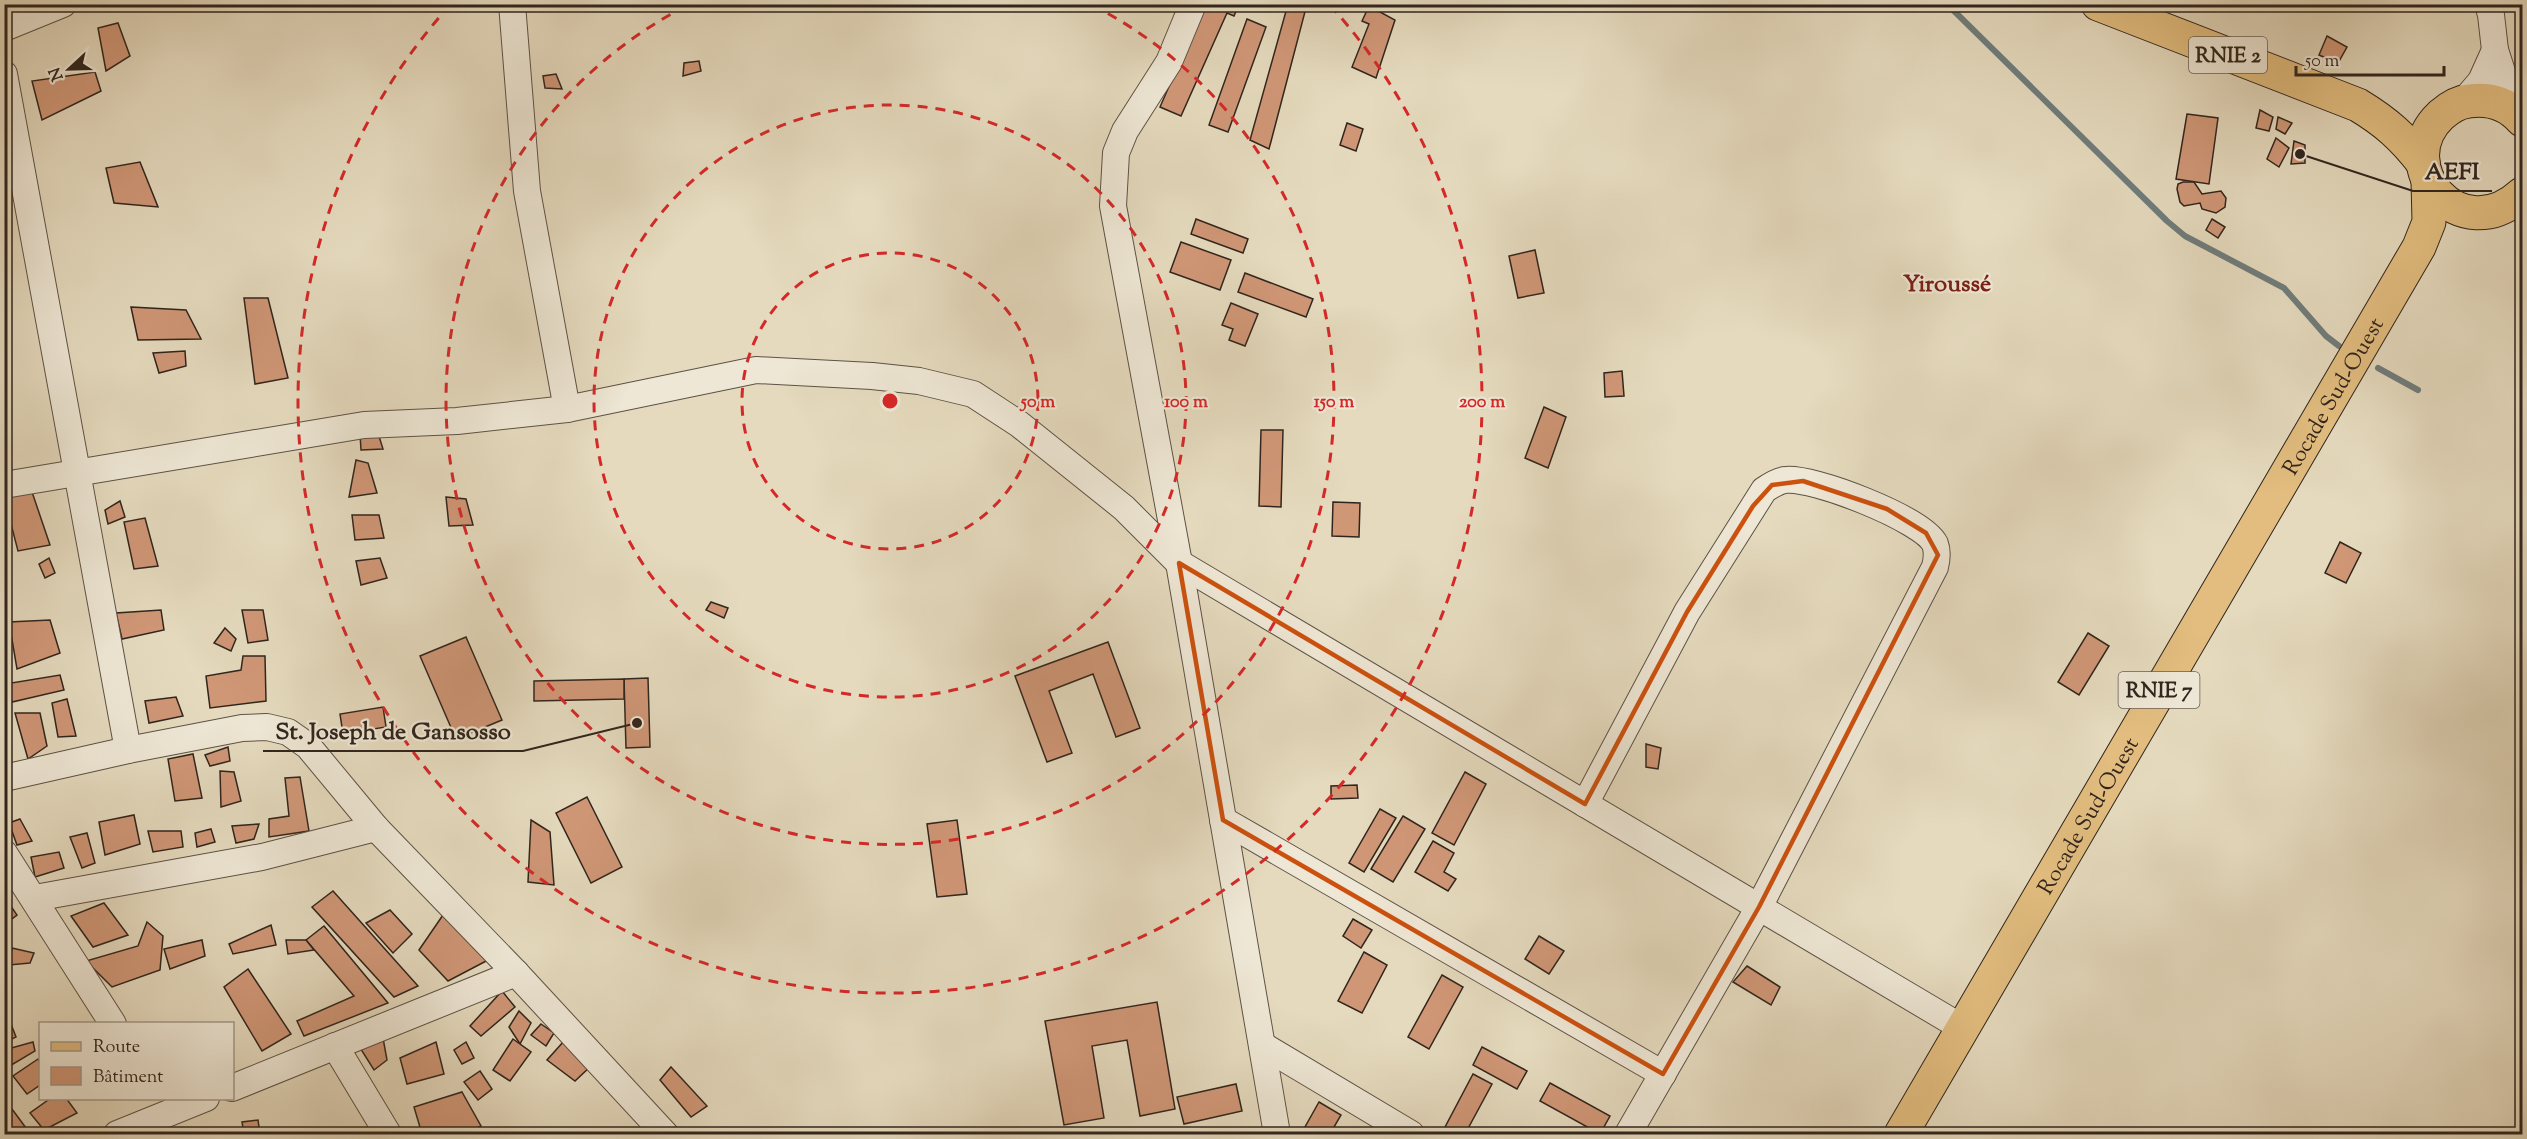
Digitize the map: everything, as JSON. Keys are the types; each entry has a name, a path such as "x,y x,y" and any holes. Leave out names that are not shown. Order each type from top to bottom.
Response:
{"main road":[{"name":"RNIE 2","path":"2098,4 2358,105 2387,123 2405,139 2445,202 2460,211 2478,214"},
{"name":"RNIE 2","path":"2358,105 2420,111 2481,99 2499,103 2518,116"},
{"name":"Rocade Sud-Ouest","path":"1901,1134 2419,247 2429,222 2426,137 2434,122 2459,104"},
{"name":"Rocade Sud-Ouest","path":"2419,247 2451,225 2478,214 2496,212 2512,204 2521,196"}],"street":[{"path":"4,28 63,4"},
{"path":"512,4 527,191 567,409"},
{"path":"1193,4 1169,62 1125,131 1116,153 1113,182 1116,228 1179,563 1277,1134"},
{"path":"2488,4 2492,15 2495,50 2518,116"},
{"path":"2459,104 2481,81 2495,50"},
{"path":"4,74 128,750"},
{"path":"4,485 76,471 364,425 457,421 567,409 756,370 919,381 973,394 1019,424 1124,508 1179,563 1962,1027"},
{"path":"1586,804 1687,612 1764,490 1785,480 1803,481 1887,509 1915,524 1935,544 1938,555 1935,567 1759,907 1628,1134"},
{"path":"4,778 128,750 242,728 267,727 288,732 308,746 376,828 516,973 665,1134"},
{"path":"1223,820 1663,1074"},
{"path":"35,898 262,857 376,828"},
{"path":"4,854 35,898 112,1022"},
{"path":"234,1087 516,973"},
{"path":"335,1046 388,1134"},
{"path":"1262,1046 1411,1134"},
{"path":"117,1134 170,1115 202,1100"}],"highlighted area":[{"path":"1803,481 1887,509 1926,533 1938,555 1759,907 1663,1074 1223,820 1179,563 1585,804 1687,612 1753,506 1772,485"}],"building":[{"path":"1205,4 1239,4 1234,16 1227,13 1181,116 1160,107"},
{"path":"1288,4 1307,4 1269,149 1250,140"},
{"path":"1369,6 1395,20 1376,78 1352,67 1369,24 1362,21"},
{"path":"1247,19 1266,27 1228,132 1209,125"},
{"path":"118,23 130,56 106,71 98,28"},
{"path":"2327,36 2347,47 2338,63 2319,55"},
{"path":"699,61 701,71 683,76 684,63"},
{"path":"95,72 101,91 42,120 32,81"},
{"path":"556,74 562,89 545,88 543,76"},
{"path":"2260,110 2273,117 2269,131 2256,128"},
{"path":"2187,114 2218,118 2209,184 2176,179"},
{"path":"2278,117 2292,123 2285,134 2276,129"},
{"path":"1347,123 1363,129 1356,151 1340,145"},
{"path":"2276,138 2289,148 2279,167 2267,159"},
{"path":"2294,141 2305,145 2305,163 2291,164"},
{"path":"140,162 158,207 114,203 106,168"},
{"path":"2194,182 2202,194 2221,191 2226,198 2225,207 2216,213 2202,209 2200,203 2184,206 2180,202 2177,189 2178,184"},
{"path":"1196,219 1248,239 1243,253 1191,234"},
{"path":"2212,219 2225,227 2218,238 2206,230"},
{"path":"1181,242 1231,260 1220,290 1170,272"},
{"path":"1535,250 1544,293 1518,298 1509,256"},
{"path":"1245,273 1313,299 1306,317 1238,292"},
{"path":"244,298 268,298 288,378 255,384"},
{"path":"1231,303 1258,314 1245,346 1229,340 1233,329 1222,325"},
{"path":"131,307 186,310 201,339 138,340"},
{"path":"185,351 186,366 159,373 153,353"},
{"path":"1622,371 1624,396 1605,397 1604,373"},
{"path":"1544,407 1566,417 1548,468 1525,458"},
{"path":"1261,430 1283,430 1281,507 1259,506"},
{"path":"378,433 383,449 361,450 360,434"},
{"path":"356,460 368,463 377,493 349,497"},
{"path":"31,489 50,545 18,551 4,497"},
{"path":"446,497 466,499 473,525 449,526"},
{"path":"120,501 125,517 108,524 105,510"},
{"path":"1333,502 1360,503 1359,537 1332,536"},
{"path":"352,515 379,515 384,538 355,540"},
{"path":"145,518 158,566 134,569 124,522"},
{"path":"2340,542 2361,553 2346,583 2325,573"},
{"path":"49,558 55,573 45,578 39,564"},
{"path":"380,558 387,578 361,585 356,561"},
{"path":"711,602 728,608 724,618 706,610"},
{"path":"161,610 164,630 122,639 116,613"},
{"path":"242,610 263,610 268,640 248,643"},
{"path":"50,620 60,653 17,669 9,622"},
{"path":"225,628 236,639 231,651 214,643"},
{"path":"2088,633 2109,646 2079,695 2058,682"},
{"path":"466,637 502,720 456,739 420,656"},
{"path":"1108,642 1140,728 1116,737 1093,674 1049,691 1072,753 1047,762 1015,676"},
{"path":"243,656 265,656 266,701 210,708 206,676 241,670"},
{"path":"60,675 64,690 12,702 5,684"},
{"path":"648,678 650,747 626,748 624,679"},
{"path":"624,679 624,699 534,701 534,681"},
{"path":"176,697 183,716 149,723 145,701"},
{"path":"67,699 76,736 58,737 52,703"},
{"path":"383,707 386,727 343,734 340,714"},
{"path":"15,713 40,713 47,746 28,759"},
{"path":"1646,744 1661,748 1658,769 1646,767"},
{"path":"228,747 230,761 210,766 205,755"},
{"path":"193,754 202,798 175,801 168,759"},
{"path":"220,771 234,772 241,801 221,807"},
{"path":"1465,772 1486,784 1454,845 1432,833"},
{"path":"300,777 309,831 269,837 269,819 289,816 285,778"},
{"path":"1357,785 1358,798 1331,799 1331,786"},
{"path":"587,797 622,867 591,883 556,813"},
{"path":"1380,809 1396,818 1364,872 1349,863"},
{"path":"134,815 140,844 105,855 99,822"},
{"path":"1403,816 1425,829 1393,882 1371,869"},
{"path":"20,819 32,841 17,845 9,823"},
{"path":"531,820 550,832 554,885 528,882"},
{"path":"957,820 967,894 937,897 927,824"},
{"path":"259,824 254,839 236,843 232,826"},
{"path":"211,829 215,842 197,847 195,833"},
{"path":"148,831 181,831 183,847 153,852"},
{"path":"87,833 95,863 82,868 70,837"},
{"path":"1433,841 1454,853 1444,872 1456,879 1448,891 1415,872"},
{"path":"59,852 64,868 35,877 31,857"},
{"path":"333,891 418,986 394,997 312,907"},
{"path":"6,899 17,915 4,925 4,900"},
{"path":"104,903 128,935 93,947 71,916"},
{"path":"390,910 412,934 393,953 366,923"},
{"path":"443,915 490,959 448,981 419,950"},
{"path":"1353,919 1372,930 1361,948 1343,936"},
{"path":"147,922 163,936 160,970 112,987 86,961 138,946"},
{"path":"271,925 276,945 233,954 229,944"},
{"path":"324,926 388,1003 304,1036 297,1021 354,996 306,940"},
{"path":"1539,936 1564,951 1549,974 1525,959"},
{"path":"202,940 205,956 170,969 164,949"},
{"path":"286,940 306,940 314,950 288,954"},
{"path":"12,948 34,953 30,963 9,965"},
{"path":"1364,952 1387,965 1362,1013 1338,1001"},
{"path":"1747,966 1780,987 1771,1005 1733,982"},
{"path":"248,969 291,1034 262,1051 224,987"},
{"path":"1442,975 1463,987 1429,1049 1408,1037"},
{"path":"502,991 515,1007 481,1036 470,1026"},
{"path":"1157,1002 1175,1109 1140,1116 1127,1040 1092,1046 1104,1118 1064,1125 1045,1021"},
{"path":"4,1006 16,1037 4,1043"},
{"path":"519,1011 531,1023 520,1044 509,1027"},
{"path":"541,1024 554,1033 546,1046 531,1035"},
{"path":"383,1038 387,1060 374,1070 357,1043"},
{"path":"513,1039 531,1052 510,1081 493,1070"},
{"path":"564,1041 593,1064 575,1081 547,1060"},
{"path":"33,1042 35,1051 8,1067 4,1050"},
{"path":"436,1042 444,1074 407,1084 400,1058"},
{"path":"466,1042 474,1058 462,1064 454,1050"},
{"path":"1482,1047 1527,1071 1517,1089 1473,1065"},
{"path":"38,1059 39,1086 27,1094 13,1076"},
{"path":"671,1067 707,1106 691,1117 660,1080"},
{"path":"480,1071 492,1089 478,1100 464,1082"},
{"path":"1473,1074 1492,1084 1465,1134 1453,1134 1444,1129"},
{"path":"1550,1083 1610,1116 1600,1134 1540,1101"},
{"path":"1236,1084 1242,1111 1184,1124 1177,1097"},
{"path":"462,1092 481,1126 465,1134 422,1134 414,1107"},
{"path":"48,1100 67,1100 77,1113 44,1130 30,1113"},
{"path":"1319,1102 1341,1115 1330,1134 1301,1134"},
{"path":"9,1105 26,1128 19,1134 4,1134 4,1108"},
{"path":"258,1120 260,1134 244,1134 242,1122"}],"waterway":[{"path":"1947,4 2167,221 2185,236 2284,288 2326,336 2339,346"},
{"path":"2378,368 2418,390"}],"place":[{"name":"AEFI","path":"2300,154"},
{"name":"St. Joseph de Gansosso","path":"637,723"}],"district":[{"name":"Yiroussé","path":"1947,283"}]}
